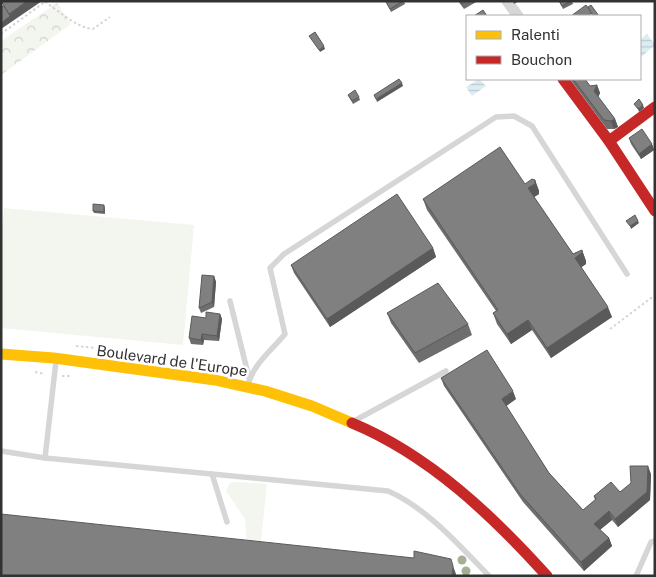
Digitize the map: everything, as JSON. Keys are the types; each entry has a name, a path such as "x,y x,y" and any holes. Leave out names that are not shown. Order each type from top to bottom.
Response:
{"main road":[{"path":"565,80 609,141 655,211"},
{"path":"609,141 655,107"},
{"name":"Boulevard de l'Europe","path":"1,354 249,382 352,422 398,446 456,485 504,528 547,576"}],"street":[{"path":"507,1 517,15"}],"lane":[{"path":"249,382 285,334 270,268 284,254 496,118 514,116 532,126 626,274"},
{"path":"230,301 249,382"},
{"path":"45,458 56,359"},
{"path":"352,422 446,371"},
{"path":"1,452 45,458 388,491 400,496 440,528 489,576"},
{"path":"212,474 227,522"},
{"path":"636,576 651,542 655,542"}],"path":[{"path":"1,34 46,2 67,15 82,28 93,29 110,17"},
{"path":"610,329 655,295"},
{"path":"30,372 74,377"}],"green space":[{"path":"57,3 71,24 1,75 1,41"},
{"path":"4,208 194,225 183,345 1,328 1,240"},
{"path":"232,482 267,484 260,550 247,548 245,519 226,491"}],"shaded area":[{"path":"647,34 655,45 641,57 641,39"},
{"path":"477,80 486,86 472,96 466,87"}],"building":[{"path":"1,1 27,1 9,14"},
{"path":"403,1 390,9 386,2"},
{"path":"559,1 571,1 562,6"},
{"path":"586,5 592,13 589,15 572,15"},
{"path":"591,5 598,15 592,15 588,7"},
{"path":"4,6 10,16 1,23 1,7"},
{"path":"483,10 486,15 476,15"},
{"path":"315,32 324,46 319,50 309,36"},
{"path":"399,79 402,83 376,99 374,95"},
{"path":"574,80 586,80 590,86 597,85 594,91 615,119 611,121 604,120"},
{"path":"355,90 359,97 352,101 348,95"},
{"path":"639,99 643,105 638,109 634,104"},
{"path":"642,129 652,144 639,154 629,138"},
{"path":"500,147 525,184 532,179 535,180 535,184 528,188 573,254 582,250 582,253 575,258 608,307 547,348 528,320 507,334 493,313 498,310 423,199"},
{"path":"397,194 433,248 327,319 291,265"},
{"path":"93,204 104,205 104,212 93,211"},
{"path":"635,215 638,221 630,226 626,221"},
{"path":"202,275 214,276 212,302 199,308"},
{"path":"438,283 468,324 415,353 387,313"},
{"path":"206,312 220,314 217,336 202,334 201,340 189,338 192,316 206,318"},
{"path":"487,350 513,391 502,399 549,473 583,510 596,499 594,496 611,482 620,492 631,483 630,466 648,466 647,492 615,519 609,511 594,524 609,538 581,562 520,494 441,378"},
{"path":"1,514 414,558 414,551 451,559 453,566 452,576 1,576"}],"traffic: slow":[{"path":"1,354 54,358 215,380 265,391 312,406 352,423"}],"traffic: jam":[{"path":"564,80 609,141 655,211"},
{"path":"609,141 655,107"},
{"path":"352,423 380,436 433,469 481,509 547,576"}]}
